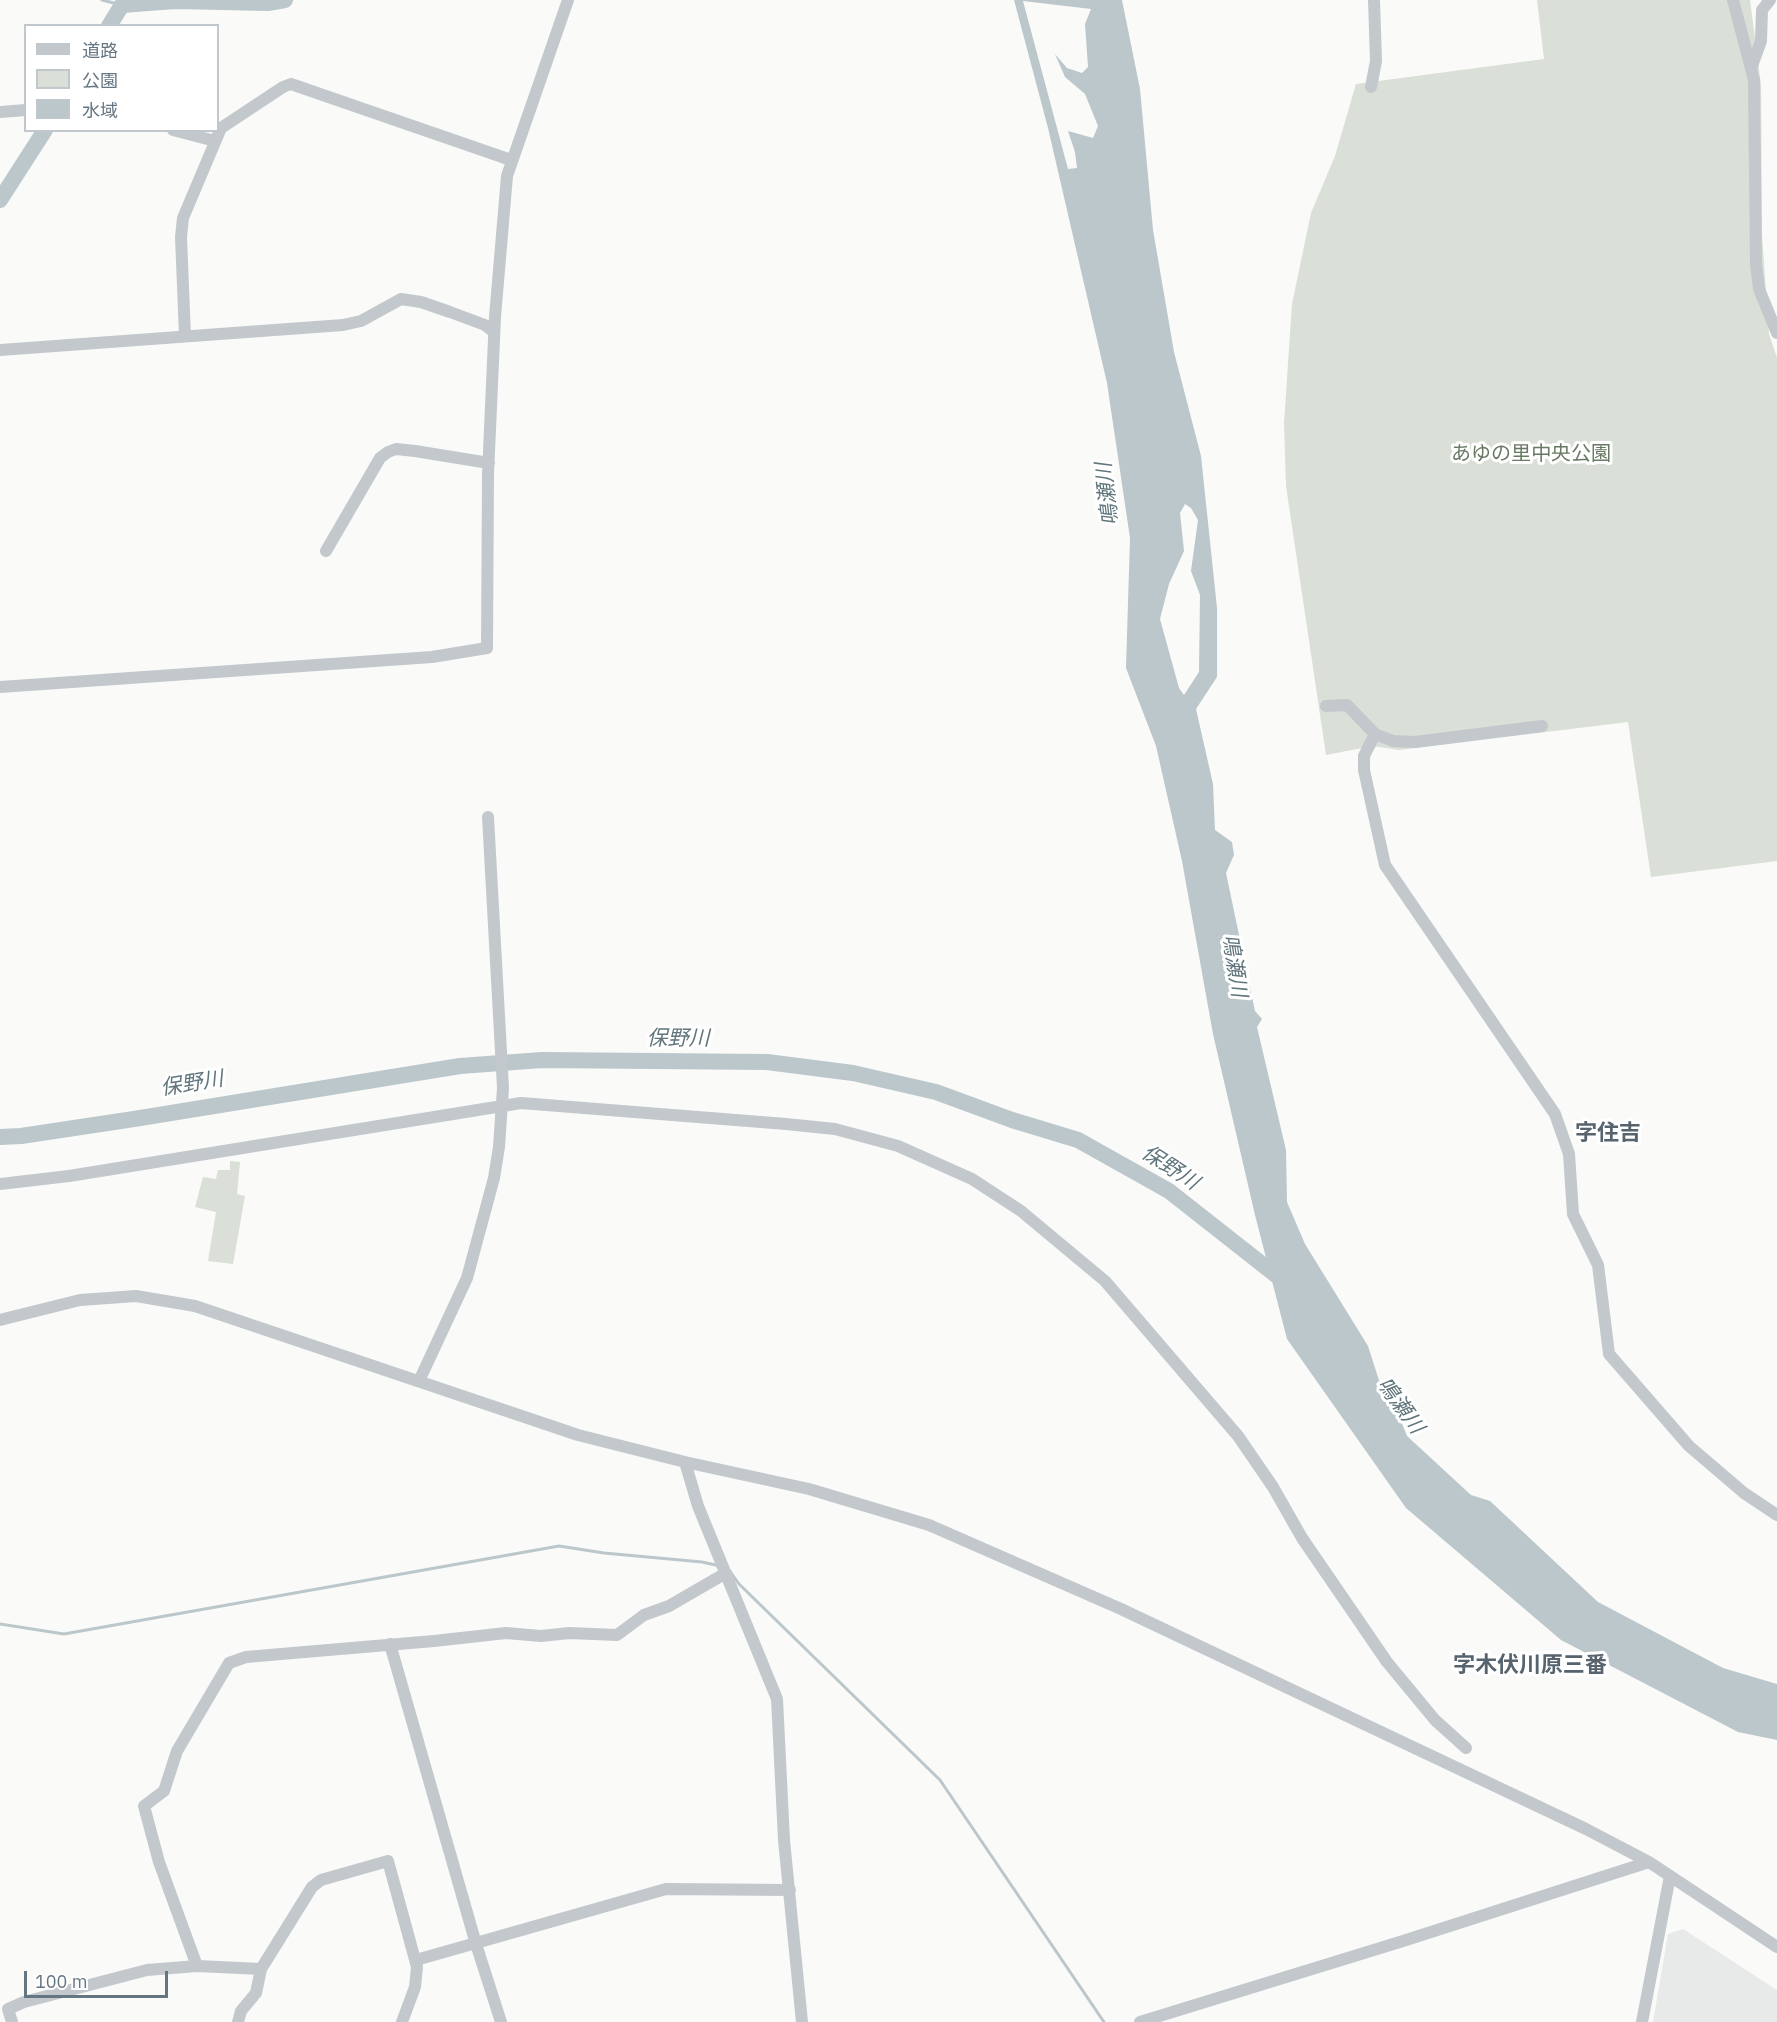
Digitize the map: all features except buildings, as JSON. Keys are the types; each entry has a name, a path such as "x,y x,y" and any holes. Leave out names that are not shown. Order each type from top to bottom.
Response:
{"street":[{"path":"0,687 432,657 487,648 489,463 494,332 504,197 511,160 568,0"},
{"path":"1371,87 1376,61 1374,0"},
{"path":"1733,0 1752,66 1756,264 1759,289 1777,333"},
{"path":"1752,66 1761,41 1762,10 1770,0"},
{"path":"185,336 182,227 215,141 221,128 230,120 283,87 291,84 511,160"},
{"path":"0,112 24,110"},
{"path":"181,132 215,141"},
{"path":"0,350 354,323 401,299 440,308 485,325 494,332"},
{"path":"326,551 380,458 388,452 396,449 415,451 489,463"},
{"path":"1326,706 1347,705 1375,734 1386,740 1407,742 1542,726"},
{"path":"1375,734 1364,756 1364,770 1385,865 1555,1114 1569,1154 1573,1214 1599,1265 1609,1354 1689,1446 1744,1493 1777,1515"},
{"path":"419,1381 467,1278 494,1178 503,1088 493,940 488,817"},
{"path":"0,1184 69,1176 521,1103 650,1112 835,1130 898,1146 972,1179 1021,1211 1105,1281 1238,1436 1273,1487 1302,1538 1387,1662 1435,1720 1466,1748"},
{"path":"0,1320 80,1300 136,1296 195,1306 578,1435 685,1462 809,1489 929,1525 1139,1617 1586,1829 1649,1862 1777,1947"},
{"path":"685,1462 698,1506 777,1699 802,2022"},
{"path":"197,1966 159,1862 144,1806 164,1791 172,1761 229,1663 246,1657 506,1633 541,1636 569,1633 617,1635 644,1615 669,1606 725,1569"},
{"path":"390,1644 476,1944 501,2022"},
{"path":"238,2022 241,2011 255,1993 261,1969 312,1887 321,1880 388,1862 416,1960 415,1987 402,2022"},
{"path":"1140,2022 1649,1862"},
{"path":"1642,2022 1670,1876"},
{"path":"416,1960 666,1889 790,1890"},
{"path":"12,2022 8,2009 24,2002 147,1970 197,1966 261,1969"}],"shaded area":[{"path":"1683,1929 1777,1990 1777,2022 1653,2022 1668,1934"}],"green space":[{"name":"あゆの里中央公園","path":"1537,0 1750,0 1761,85 1762,235 1769,334 1777,358 1777,861 1651,877 1628,722 1399,750 1372,746 1326,755 1286,486 1284,423 1292,304 1311,213 1335,156 1356,84 1544,59"},
{"path":"230,1161 240,1162 237,1194 245,1196 233,1264 208,1261 216,1212 195,1207 203,1177 216,1179 218,1170 230,1170"}],"water":[{"name":"鳴瀬川","path":"1014,0 1122,0 1140,89 1153,230 1174,352 1201,456 1217,608 1217,677 1196,709 1213,784 1215,830 1232,842 1234,855 1226,873 1255,1011 1262,1019 1257,1027 1286,1150 1287,1202 1305,1244 1368,1346 1384,1396 1397,1411 1407,1436 1471,1495 1490,1501 1598,1602 1723,1668 1777,1684 1777,1740 1738,1732 1561,1640 1406,1508 1287,1339 1255,1215 1213,1034 1182,861 1156,746 1126,668 1130,538 1107,383 1048,128","holes":["1023,1 1091,9 1085,24 1088,67 1082,73 1067,68 1055,54 1065,77 1085,94 1098,126 1093,138 1068,131 1075,152 1077,168 1068,169","1185,504 1191,508 1198,520 1191,571 1200,595 1199,672 1184,695 1179,688 1160,619 1169,584 1184,551 1180,513"]}],"waterway":[{"path":"102,0 122,5"},
{"path":"110,24 122,5 175,1 268,3 285,0"},
{"path":"0,200 44,132"},
{"name":"保野川","path":"0,1137 21,1136 134,1119 460,1066 542,1060 767,1062 853,1073 936,1092 1012,1120 1078,1140 1169,1191 1286,1283"},
{"path":"0,1624 64,1634 559,1546 720,1566"},
{"path":"729,1570 739,1584 940,1780 1104,2022"}],"district":[{"name":"字住吉","path":"1608,1134"},
{"name":"字木伏川原三番","path":"1530,1666"}]}
